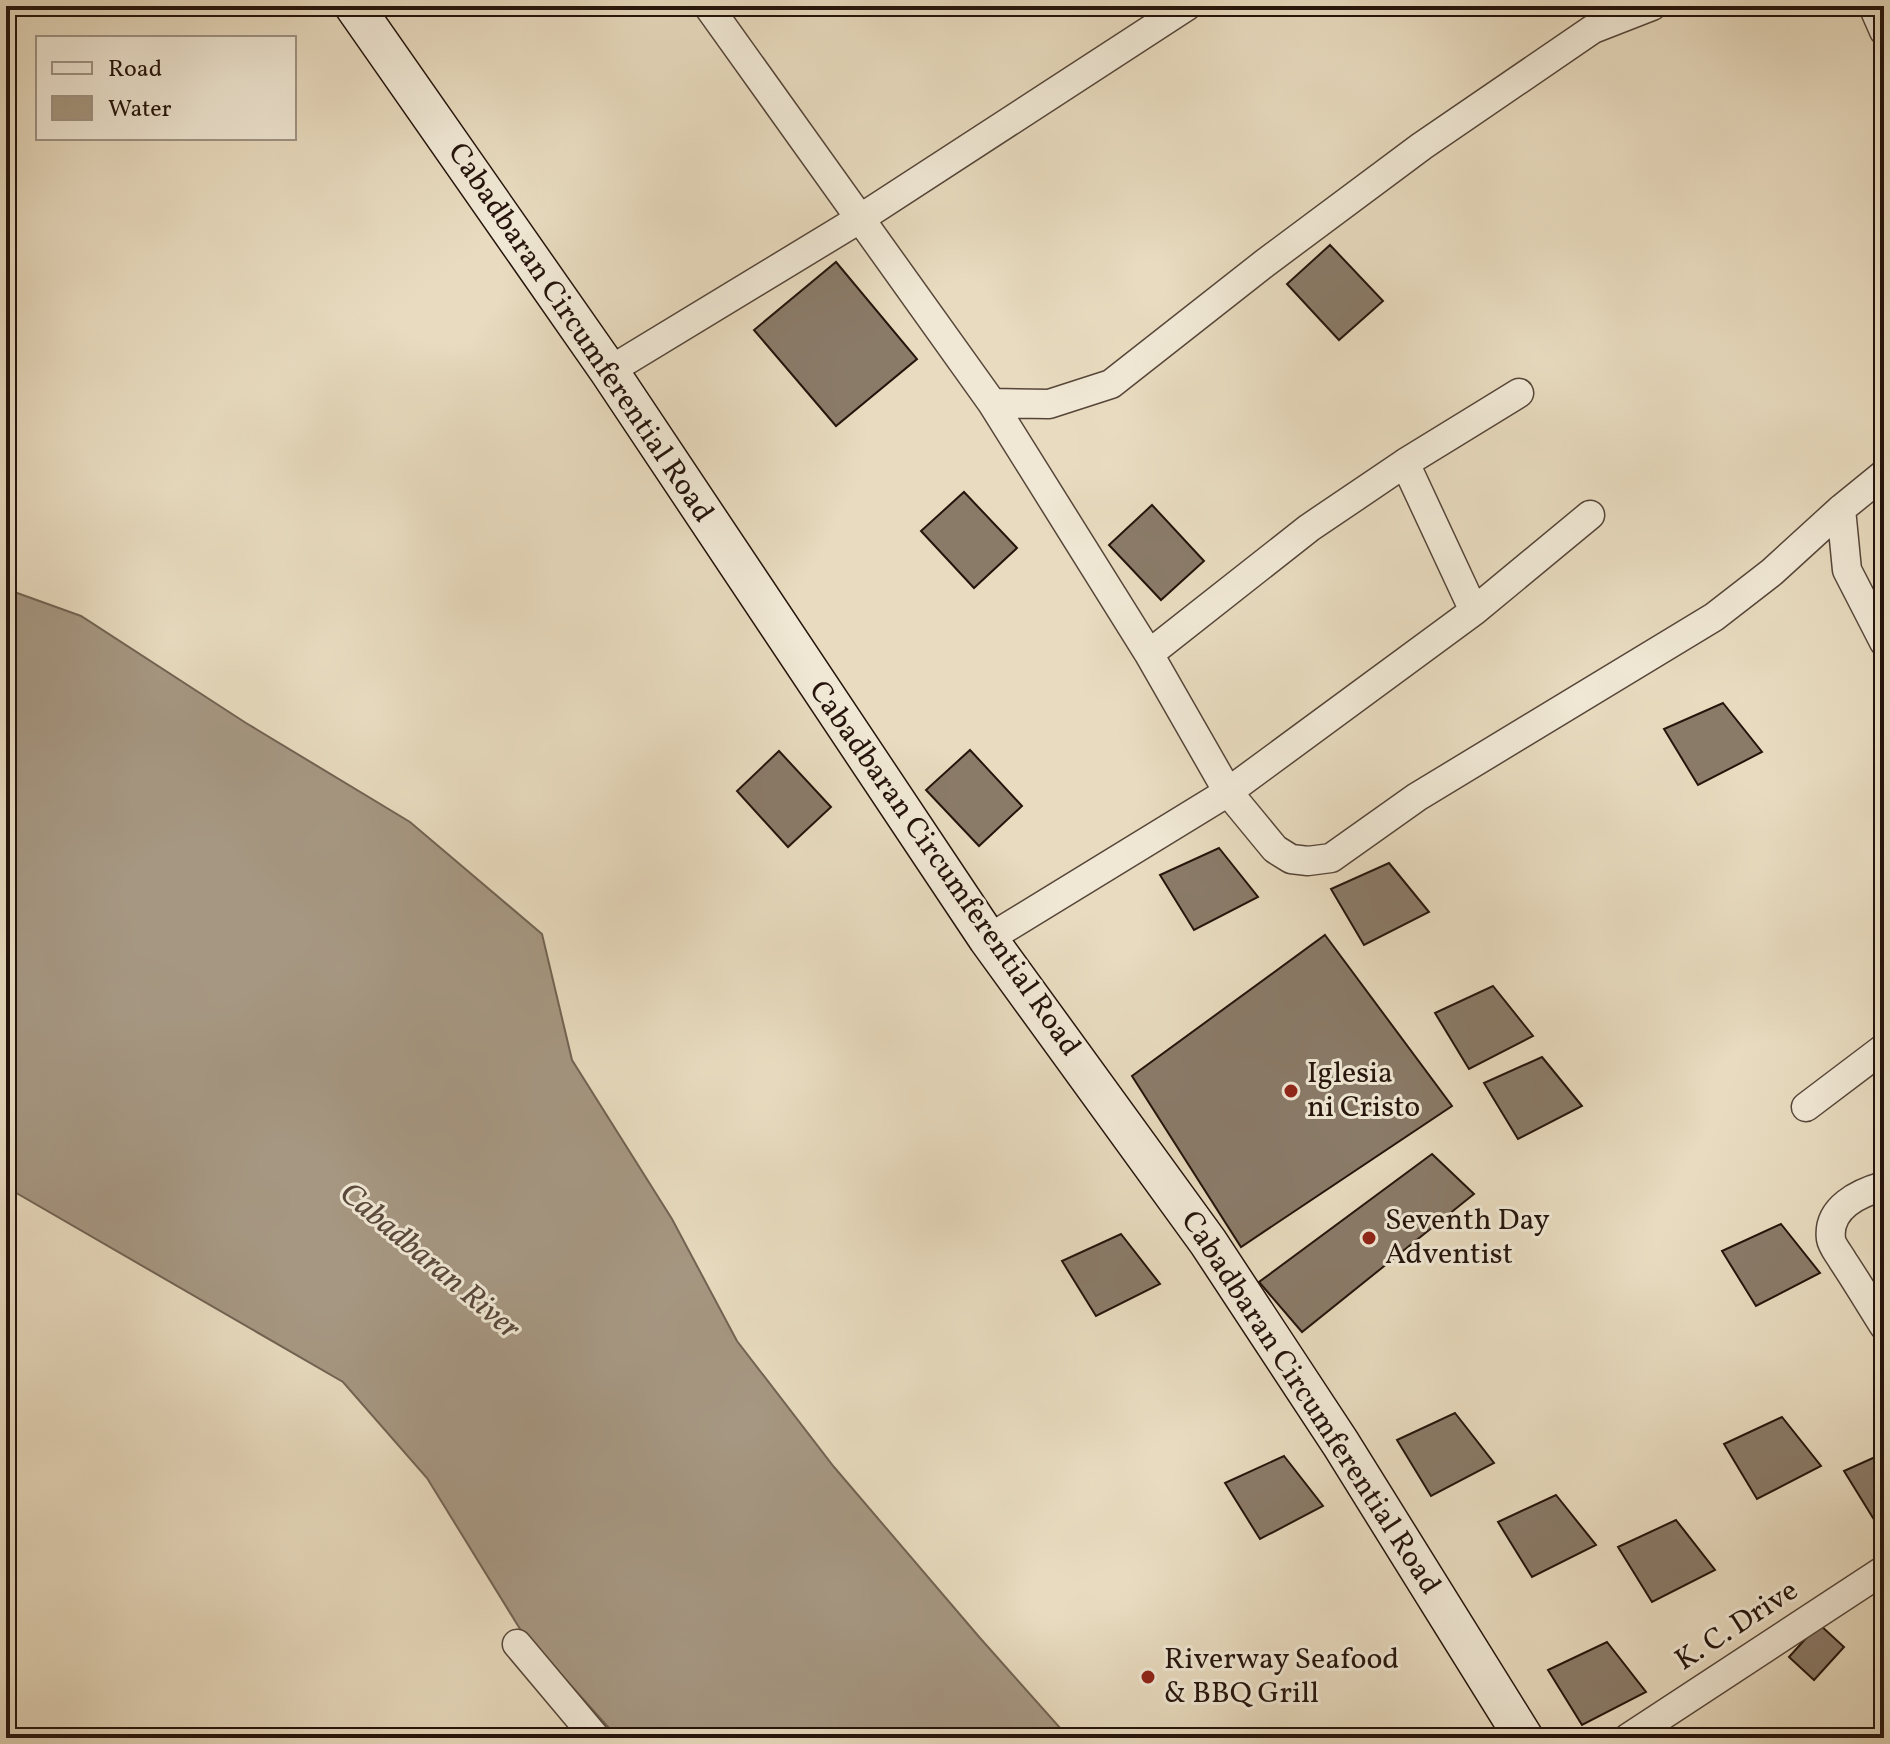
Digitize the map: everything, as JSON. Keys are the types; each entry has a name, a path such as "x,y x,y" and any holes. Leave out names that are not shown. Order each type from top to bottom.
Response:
{"main road":[{"name":"Cabadbaran Circumferential Road","path":"354,6 609,371 988,939 1208,1242 1341,1444 1524,1738"}],"street":[{"path":"708,6 992,403 1149,654 1228,792 1275,849 1291,859 1308,861 1331,858 1417,797 1714,617 1772,572 1884,474"},
{"path":"609,371 861,218 1187,6"},
{"path":"992,403 1049,404 1111,384 1265,263 1422,146 1593,29 1652,6"},
{"path":"1873,6 1884,31"},
{"path":"1149,654 1309,528 1405,463 1519,393"},
{"path":"1405,463 1474,611"},
{"path":"1841,509 1847,570 1884,642"},
{"path":"988,939 1228,792 1474,611 1590,515"},
{"path":"1806,1107 1884,1048"},
{"path":"1884,1186 1868,1190 1839,1211 1832,1222 1831,1242 1884,1326"},
{"name":"K. C. Drive","path":"1628,1738 1884,1570"},
{"path":"517,1644 596,1738"}],"water":[{"name":"Cabadbaran River","path":"6,589 81,616 246,723 410,822 542,934 572,1060 672,1219 737,1341 834,1467 1069,1738 618,1738 520,1629 427,1478 343,1382 6,1187"}],"building":[{"path":"1330,245 1383,301 1339,340 1287,284"},
{"path":"836,262 917,359 836,426 754,330"},
{"path":"964,492 1017,548 974,588 921,531"},
{"path":"1152,505 1204,561 1161,600 1109,545"},
{"path":"1723,703 1762,752 1698,785 1664,729"},
{"path":"970,750 1022,806 979,846 926,790"},
{"path":"779,751 831,807 788,847 737,791"},
{"path":"1219,848 1258,897 1194,930 1160,875"},
{"path":"1389,863 1429,912 1364,945 1331,889"},
{"name":"Iglesia ni Cristo","path":"1325,935 1452,1106 1241,1247 1132,1076"},
{"path":"1493,986 1533,1036 1469,1069 1435,1013"},
{"path":"1542,1057 1582,1106 1518,1139 1484,1083"},
{"name":"Seventh Day Adventist","path":"1432,1154 1474,1194 1302,1332 1259,1282"},
{"path":"1781,1224 1820,1273 1756,1306 1722,1251"},
{"path":"1121,1234 1160,1284 1096,1316 1062,1261"},
{"path":"1455,1413 1494,1463 1431,1496 1397,1440"},
{"path":"1782,1417 1821,1466 1757,1499 1724,1444"},
{"path":"1884,1453 1884,1523 1878,1526 1844,1471"},
{"path":"1284,1456 1323,1506 1260,1539 1225,1483"},
{"path":"1556,1495 1596,1545 1532,1577 1498,1522"},
{"path":"1676,1520 1715,1570 1652,1602 1618,1547"},
{"path":"1819,1624 1844,1647 1814,1680 1789,1657"},
{"path":"1607,1642 1646,1692 1582,1725 1548,1670"}],"place":[{"name":"Iglesia ni Cristo","path":"1291,1091"},
{"name":"Seventh Day Adventist","path":"1369,1238"},
{"name":"Riverway Seafood & BBQ Grill","path":"1148,1677"}]}
